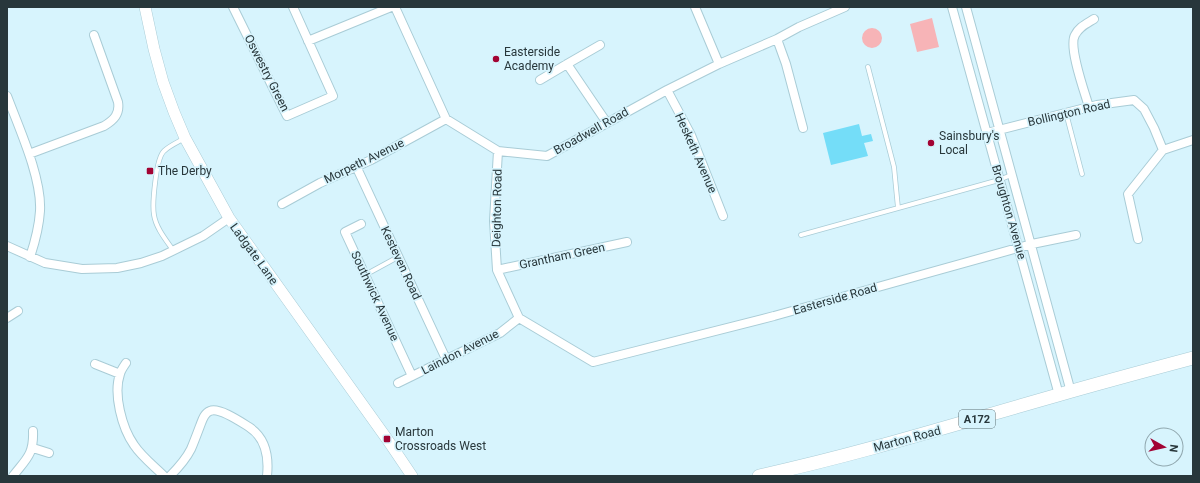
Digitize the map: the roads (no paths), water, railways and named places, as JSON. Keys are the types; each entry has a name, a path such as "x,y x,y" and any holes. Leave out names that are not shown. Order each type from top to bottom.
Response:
{"main road":[{"name":"Ladgate Lane","path":"145,7 163,82 186,138 229,218 412,476"},
{"name":"Marton Road","path":"759,476 815,464 1193,358"}],"street":[{"name":"Oswestry Green","path":"233,7 287,116 333,96 293,7"},
{"path":"308,40 391,7"},
{"path":"394,7 446,119"},
{"path":"695,7 719,64"},
{"name":"Broadwell Road","path":"446,119 498,151 547,156 719,64 845,7"},
{"name":"Broughton Avenue","path":"952,7 999,180 1065,393"},
{"name":"Broughton Avenue","path":"966,7 1032,244 1065,393"},
{"path":"1089,107 1078,72 1073,48 1074,36 1081,26 1094,20"},
{"path":"29,154 104,126 112,121 117,114 119,109 118,102 94,35"},
{"path":"777,39 786,64 803,128"},
{"path":"540,80 600,45"},
{"path":"567,64 607,123"},
{"name":"Hesketh Avenue","path":"668,90 691,135 724,216"},
{"path":"7,96 29,154 40,194 38,229 30,257"},
{"name":"Bollington Road","path":"987,133 1097,105 1134,100 1144,109 1163,150"},
{"name":"Morpeth Avenue","path":"282,204 320,183 371,160 446,119"},
{"path":"1138,239 1128,194 1163,150 1193,140"},
{"name":"Deighton Road","path":"498,151 494,221 497,270 519,318"},
{"name":"Kesteven Road","path":"356,166 446,359"},
{"path":"7,246 45,263 82,269 117,268 141,263 162,256 203,236 229,218"},
{"name":"Southwick Avenue","path":"361,224 345,232 412,376"},
{"name":"Easterside Road","path":"519,318 593,362 774,316 1032,244 1076,235"},
{"name":"Grantham Green","path":"497,270 627,242"},
{"path":"7,318 18,311"},
{"name":"Laindon Avenue","path":"398,383 500,333 519,318"},
{"path":"126,362 120,374 118,390 119,405 126,433 143,457 164,476"},
{"path":"95,364 120,374"},
{"path":"170,476 180,466 190,450 206,414 212,410 239,420 252,429 260,438 266,449 267,476"},
{"path":"13,476 33,448 33,431"},
{"path":"33,448 49,454"}],"lane":[{"path":"868,67 894,167 898,208"},
{"path":"1066,113 1082,174"},
{"path":"173,251 159,228 154,215 156,173 158,161 164,150 186,138"},
{"path":"801,235 999,180 1012,175"},
{"path":"365,275 398,257"}],"place":[{"name":"Easterside Academy","path":"496,59"},
{"name":"Sainsbury's Local","path":"931,143"},
{"name":"The Derby","path":"150,171"},
{"name":"Marton Crossroads West","path":"387,439"}]}
